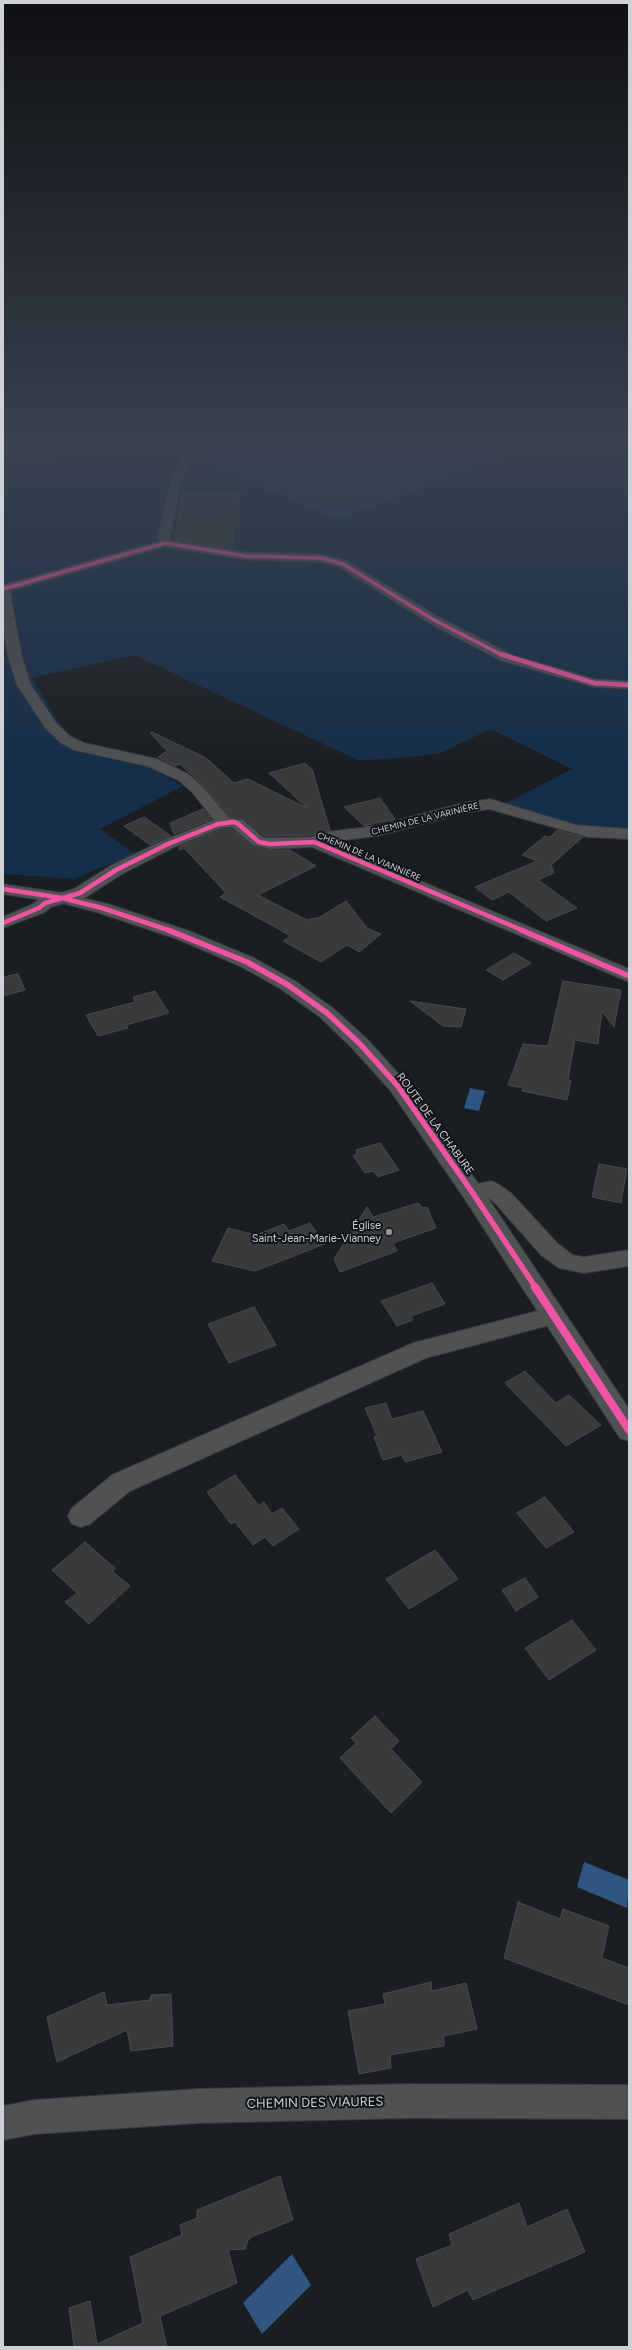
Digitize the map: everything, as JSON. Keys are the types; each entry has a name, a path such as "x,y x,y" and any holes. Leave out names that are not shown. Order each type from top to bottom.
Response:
{"main road":[{"name":"ROUTE DE LA CHABURE","path":"3,889 62,898 115,912 183,935 247,962 288,985 327,1013 360,1044 397,1085 472,1192 629,1430"}],"street":[{"path":"3,922 39,908 45,902 80,893 116,870 162,847 224,822 196,789 183,777 152,762 78,747 66,740 51,726 24,685 15,657 3,589 137,552"},
{"path":"216,552 245,556 332,560 343,564 434,620 506,658 594,684 629,685"},
{"name":"CHEMIN DE LA VARINIÈRE","path":"314,842 326,838 377,831 463,808 490,804 588,832 629,834"},
{"name":"CHEMIN DE LA VIANNIÈRE","path":"224,822 238,823 259,842 270,844 314,842 629,976"},
{"path":"472,1192 491,1189 503,1198 550,1250 567,1262 584,1265 629,1258"},
{"path":"81,1516 121,1483 421,1350 553,1316"},
{"name":"CHEMIN DES VIAURES","path":"3,2123 34,2117 198,2106 410,2101 629,2102"}],"shaded area":[{"path":"3,552 629,552 629,828 585,828 504,804 572,769 491,729 440,753 394,759 358,760 134,655 32,678 64,731 93,748 148,766 183,786 100,829 135,854 74,879 3,874"},
{"path":"470,1088 485,1091 479,1111 464,1108"},
{"path":"584,1862 629,1880 627,1908 577,1887"},
{"path":"292,2254 311,2285 262,2334 243,2303"}],"building":[{"path":"152,732 206,758 234,783 248,779 307,808 269,773 305,763 312,769 330,830 312,835 265,836 244,819 230,817 203,785 180,764 175,766 158,757 167,751 150,733"},
{"path":"380,798 395,819 364,826 344,807"},
{"path":"203,809 212,819 174,834 170,823"},
{"path":"144,817 171,836 150,845 124,826"},
{"path":"221,829 232,829 253,846 270,850 290,850 316,866 258,895 307,920 320,917 346,901 367,928 381,934 359,952 347,945 321,962 283,941 291,936 220,897 226,893 184,848 180,850 179,847"},
{"path":"557,830 583,837 551,865 554,873 538,880 577,908 546,921 509,892 492,900 475,887 537,861 522,855 545,836 550,837"},
{"path":"514,953 531,963 503,980 486,970"},
{"path":"18,974 25,990 3,996 3,977"},
{"path":"563,981 621,990 614,1027 602,1011 598,1044 575,1040 568,1080 571,1081 567,1100 522,1091 523,1088 508,1085 523,1044 548,1046"},
{"path":"155,991 169,1013 126,1025 128,1028 98,1036 86,1015 135,1002 133,997"},
{"path":"410,1001 466,1009 461,1027 443,1026"},
{"path":"380,1143 399,1170 378,1177 373,1171 365,1173 353,1156 357,1154 356,1150"},
{"path":"599,1164 627,1169 621,1203 592,1197"},
{"name":"Église Saint-Jean-Marie-Vianney","path":"418,1203 423,1208 427,1207 436,1228 393,1243 397,1251 340,1272 334,1259 367,1207 373,1217"},
{"path":"310,1223 325,1244 255,1271 212,1261 228,1228 256,1235 284,1224 289,1231"},
{"path":"432,1283 445,1304 411,1316 413,1320 397,1326 381,1301"},
{"path":"254,1307 276,1345 229,1363 208,1324"},
{"path":"525,1371 556,1403 569,1395 601,1425 566,1446 505,1383"},
{"path":"386,1403 392,1419 423,1411 442,1452 405,1462 402,1455 383,1460 374,1437 377,1436 365,1408"},
{"path":"235,1475 259,1506 264,1502 272,1514 282,1508 299,1529 273,1546 265,1537 253,1545 235,1522 231,1524 207,1492"},
{"path":"545,1497 574,1532 546,1548 517,1513"},
{"path":"85,1542 115,1568 113,1572 130,1586 89,1624 65,1602 77,1593 52,1570"},
{"path":"435,1550 458,1579 409,1609 386,1579"},
{"path":"525,1578 538,1597 516,1611 502,1590"},
{"path":"572,1620 596,1650 549,1680 525,1648"},
{"path":"375,1716 399,1741 391,1749 422,1782 391,1813 340,1758 356,1743 351,1738"},
{"path":"518,1902 560,1919 563,1909 609,1926 602,1958 629,1968 629,2005 504,1958"},
{"path":"431,1982 432,1991 466,1983 477,2029 444,2036 444,2046 390,2055 391,2068 359,2074 348,2011 385,2004 383,1994"},
{"path":"104,1992 107,2005 150,2000 151,1995 171,1994 173,2046 131,2051 127,2030 57,2062 47,2017"},
{"path":"280,2176 293,2220 249,2238 245,2249 228,2250 237,2283 160,2316 167,2347 74,2347 69,2308 90,2301 97,2344 143,2323 130,2257 182,2235 180,2225 197,2218 197,2210"},
{"path":"519,2203 527,2227 567,2209 585,2252 473,2300 468,2290 433,2307 416,2259 452,2245 449,2234"}],"cycle path":[{"path":"3,589 134,552"},
{"path":"218,552 245,556 322,558 343,564 434,620 507,658 594,683 629,685"},
{"path":"3,923 39,908 45,903 80,893 116,870 168,844 218,824 233,822 237,823 259,842 270,844 314,842 629,976"},
{"path":"3,889 62,898 102,908 183,935 247,962 288,985 327,1013 360,1044 397,1085 472,1192 629,1430"}],"place":[{"name":"Église Saint-Jean-Marie-Vianney","path":"389,1232"}]}
